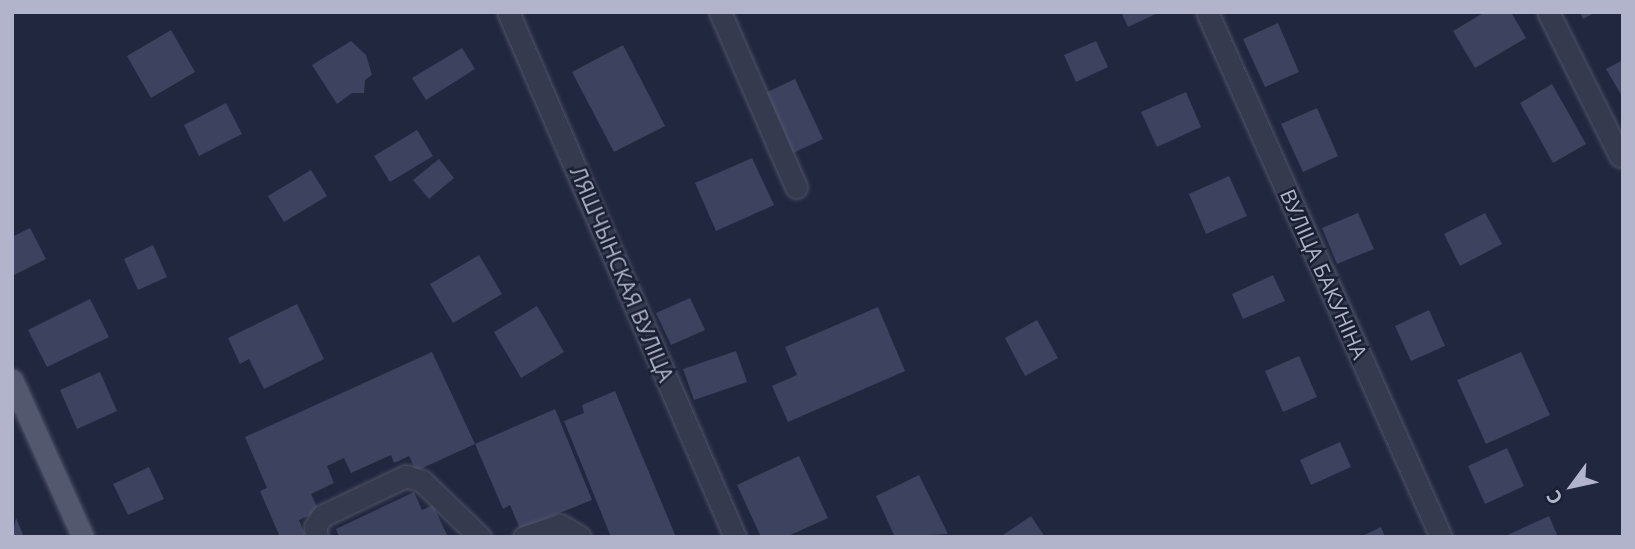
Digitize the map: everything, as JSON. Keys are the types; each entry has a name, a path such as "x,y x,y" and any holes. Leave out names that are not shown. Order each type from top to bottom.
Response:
{"main road":[{"path":"12,380 83,537"}],"street":[{"name":"ЛЯШЧЫНСКАЯ ВУЛІЦА","path":"508,12 735,537"},
{"path":"720,12 796,187"},
{"name":"ВУЛІЦА БАКУНІНА","path":"1208,12 1441,537"},
{"path":"1548,12 1620,156"},
{"path":"317,537 315,527 322,516 406,476 422,481 480,537"},
{"path":"524,537 560,525 580,537"}],"building":[{"path":"1121,12 1160,12 1128,27"},
{"path":"1485,12 1511,12 1526,38 1475,68 1453,31"},
{"path":"1580,12 1596,12 1583,19"},
{"path":"1278,23 1299,72 1265,87 1243,39"},
{"path":"171,30 195,72 151,98 127,56"},
{"path":"351,41 366,55 372,75 365,80 364,93 352,93 337,104 312,65"},
{"path":"1096,41 1108,67 1076,82 1064,55"},
{"path":"623,45 665,126 614,152 572,72"},
{"path":"462,48 475,69 426,100 412,78"},
{"path":"1623,60 1623,98 1606,69"},
{"path":"795,79 823,139 789,155 761,95"},
{"path":"1552,84 1586,144 1553,163 1520,103"},
{"path":"1186,92 1201,127 1157,147 1141,112"},
{"path":"226,103 242,134 199,156 184,125"},
{"path":"1317,108 1338,156 1303,172 1281,124"},
{"path":"417,130 433,156 390,182 374,156"},
{"path":"752,158 774,205 716,231 695,183"},
{"path":"439,159 454,178 429,199 413,180"},
{"path":"311,170 327,196 284,222 268,196"},
{"path":"1229,176 1247,216 1206,234 1189,194"},
{"path":"1358,213 1374,249 1337,264 1322,228"},
{"path":"1485,213 1502,244 1460,266 1444,234"},
{"path":"30,228 46,259 12,276 12,237"},
{"path":"153,245 167,277 138,290 124,259"},
{"path":"479,255 502,294 453,323 430,284"},
{"path":"1273,275 1285,301 1243,319 1232,294"},
{"path":"690,298 705,330 671,345 656,313"},
{"path":"90,299 109,337 47,367 28,330"},
{"path":"297,304 324,359 264,389 249,359 240,364 228,338"},
{"path":"537,306 564,352 521,378 494,332"},
{"path":"878,307 905,371 788,422 772,386 797,375 785,347"},
{"path":"1429,310 1445,346 1411,361 1395,326"},
{"path":"1037,320 1058,358 1025,376 1005,338"},
{"path":"736,351 747,382 694,400 683,369"},
{"path":"432,352 475,444 416,471 409,456 394,463 391,455 351,473 344,458 327,466 334,483 311,494 319,511 299,520 306,537 280,537 260,491 267,488 245,437"},
{"path":"1521,352 1550,415 1486,444 1457,380"},
{"path":"1299,356 1317,397 1283,412 1265,371"},
{"path":"100,372 117,411 77,429 60,390"},
{"path":"615,391 676,537 611,537 564,421 584,413 582,405"},
{"path":"555,409 592,500 520,529 510,505 503,509 475,444"},
{"path":"1340,442 1351,467 1311,485 1300,460"},
{"path":"1507,448 1524,486 1485,504 1468,466"},
{"path":"799,456 828,518 786,537 761,537 737,485"},
{"path":"149,467 164,499 128,515 113,484"},
{"path":"919,475 948,534 895,537 876,496"},
{"path":"414,492 422,510 433,505 448,537 339,537 336,529"},
{"path":"1031,516 1045,537 1000,537"},
{"path":"1549,516 1558,537 1503,537"},
{"path":"16,518 24,537 12,537"},
{"path":"1381,527 1385,537 1360,537"}]}
